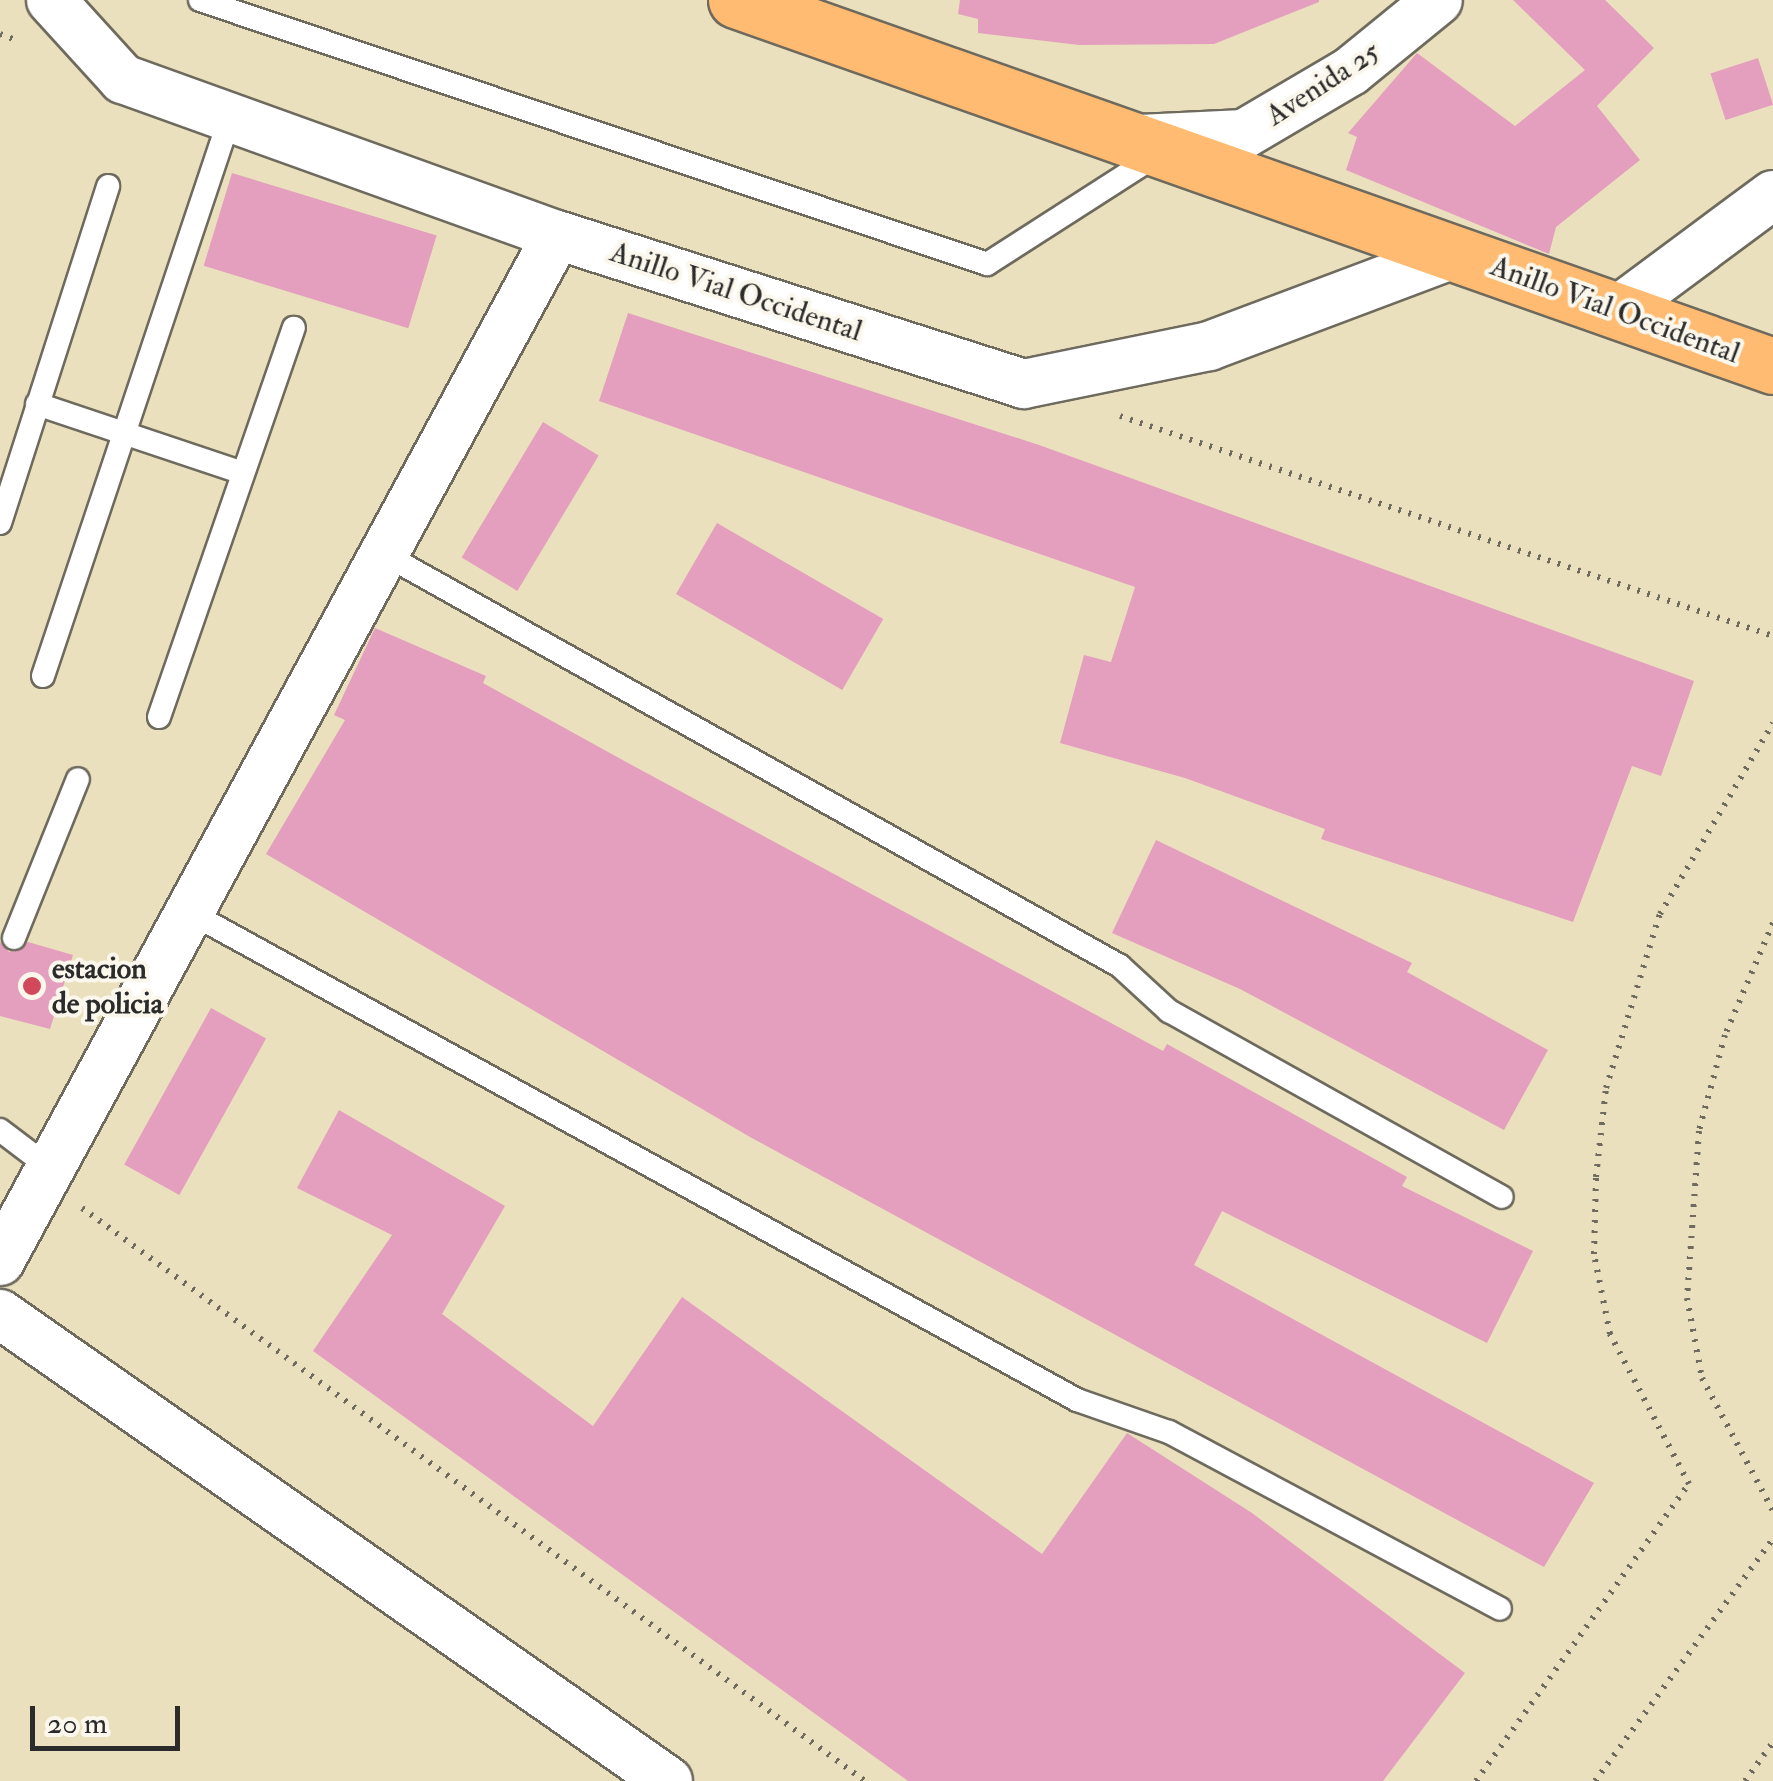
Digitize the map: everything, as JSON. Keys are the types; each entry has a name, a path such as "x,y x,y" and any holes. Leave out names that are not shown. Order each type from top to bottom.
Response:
{"highway":[{"name":"Anillo Vial Occidental","path":"736,0 1773,366"}],"street":[{"name":"Anillo Vial Occidental","path":"51,0 122,79 557,235 1024,384 1209,346 1458,254"},
{"name":"Avenida 25","path":"1150,145 1244,134 1351,72 1438,0"},
{"path":"1618,310 1773,194"},
{"path":"0,1261 557,235"},
{"path":"0,1314 668,1781"}],"lane":[{"path":"200,0 988,264 1150,145"},
{"path":"42,676 119,430 230,117"},
{"path":"0,524 108,186"},
{"path":"159,718 294,328"},
{"path":"37,404 243,472"},
{"path":"384,554 1120,966 1169,1011 1502,1196"},
{"path":"14,938 78,780"},
{"path":"189,912 1077,1400 1169,1432 1500,1609"},
{"path":"0,1130 47,1174"}],"path":[{"path":"1099,409 1773,636"},
{"path":"1476,1781 1690,1484 1610,1334 1594,1254 1596,1177 1606,1088 1660,914 1773,722"},
{"path":"1773,923 1736,1004 1699,1131 1687,1298 1702,1378 1773,1512"},
{"path":"47,1174 864,1781"},
{"path":"1595,1781 1773,1539"},
{"path":"1745,1781 1773,1742"}],"building":[{"path":"960,0 1319,2 1214,44 1079,45 978,33 978,19 958,14"},
{"path":"1513,0 1605,0 1654,48 1597,106 1640,160 1556,227 1549,254 1346,170 1357,137 1348,133 1417,53 1515,126 1585,70"},
{"path":"1758,58 1773,105 1726,120 1710,73"},
{"path":"232,173 437,236 408,328 204,266"},
{"path":"628,313 1039,445 1694,681 1661,776 1632,766 1573,922 1321,839 1325,829 1185,778 1060,743 1084,655 1111,662 1135,587 599,401"},
{"path":"543,422 599,455 517,591 462,557"},
{"path":"717,523 883,619 842,690 676,594"},
{"path":"375,628 486,676 483,683 628,763 1163,1051 1167,1044 1407,1177 1402,1186 1533,1251 1487,1343 1222,1211 1194,1265 1594,1483 1544,1567 750,1137 266,854 345,720 334,715"},
{"path":"1156,840 1412,963 1407,972 1548,1050 1504,1130 1240,989 1112,933"},
{"name":"estacion de policia","path":"0,942 9,952 28,942 73,955 50,1029 0,1016"},
{"path":"211,1008 266,1039 179,1195 124,1165"},
{"path":"339,1110 505,1206 442,1314 593,1426 682,1297 1042,1554 1127,1433 1252,1513 1465,1673 1383,1781 908,1781 313,1351 392,1235 297,1188"}],"place":[{"name":"estacion de policia","path":"32,986"}]}
